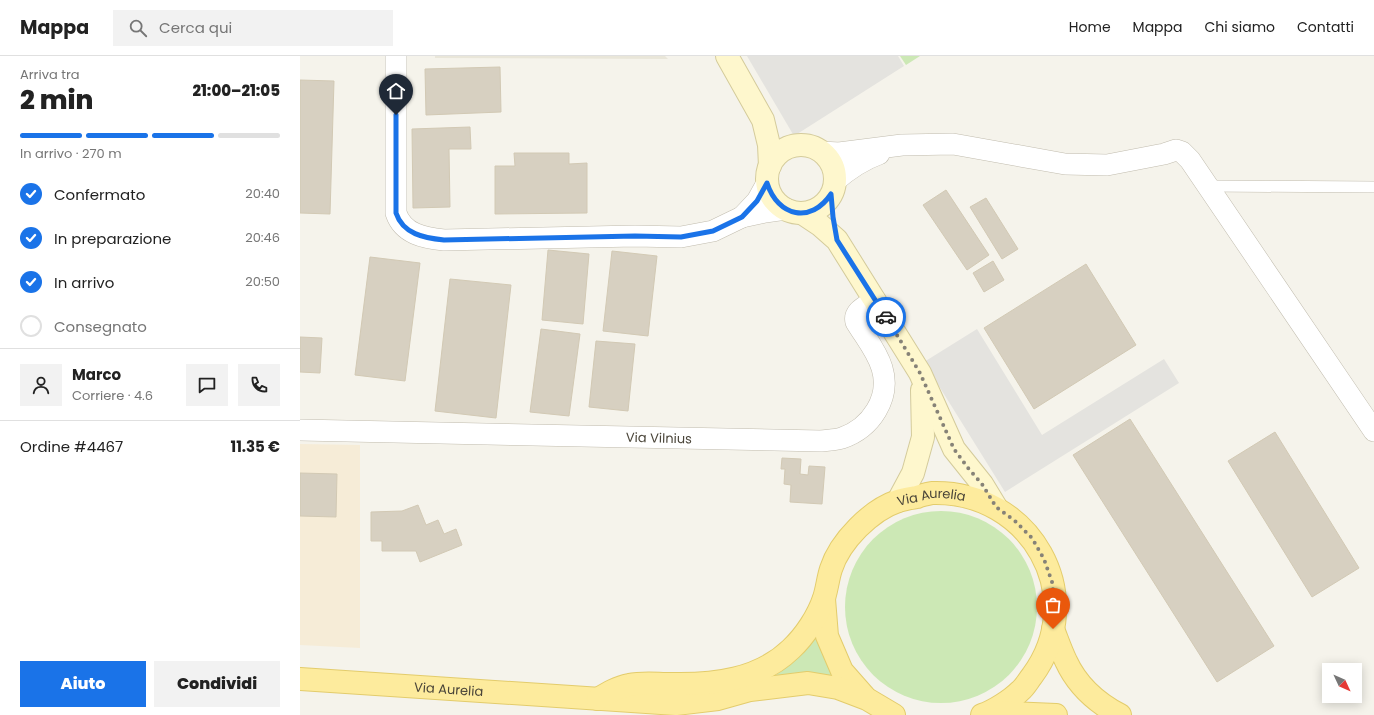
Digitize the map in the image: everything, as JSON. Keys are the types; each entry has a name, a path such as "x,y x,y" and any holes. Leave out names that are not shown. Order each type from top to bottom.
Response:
{"main road":[{"name":"Via Aurelia","path":"598,698 630,684 706,683 738,678 761,670 781,658 798,641 810,624 824,599 831,568 847,540 869,517 898,501 930,493 964,496 996,507 1015,521 1032,538 1044,559 1052,582 1055,605 1053,629 1042,662 1020,691 987,713"},
{"name":"Via Aurelia","path":"824,599 827,636 842,671 867,699"},
{"name":"Via Aurelia","path":"1053,629 1065,660 1077,680 1099,702 1120,715"},
{"name":"Via Aurelia","path":"300,679 676,704 718,699 750,690 808,684 838,688 867,699 894,715"},
{"name":"Via Aurelia","path":"987,713 1056,715"}],"street":[{"path":"396,56 396,213 402,226 411,232 427,238 444,240 635,236 681,237 713,231 742,217 764,212 811,211 826,202 833,187 849,168 865,159 902,145"},
{"path":"727,56 764,120 779,134 796,146"},
{"path":"764,120 769,145 769,175 771,194 777,203 820,225 837,240 920,373 954,449 982,484 996,507"},
{"path":"821,152 839,153 902,145 953,144 1065,164 1107,165 1179,150 1190,160 1374,431"},
{"path":"742,217 757,201 780,152 796,146 813,148 821,152 828,159 833,170 833,217 837,240"},
{"name":"Via Vilnius","path":"300,430 813,441 837,439 855,432 865,426 875,414 882,401 884,386 882,369 878,356 856,322 855,317 857,312 875,300"},
{"path":"898,501 913,473 923,437 923,406 920,373"}],"lane":[{"path":"1208,186 1374,187"}],"shaded area":[{"path":"435,56 665,56 668,59 435,58"},
{"path":"747,56 898,56 904,66 794,136"},
{"path":"977,329 1042,435 1164,359 1179,383 1005,492 924,362"},
{"path":"300,444 360,445 360,648 300,645"}],"green space":[{"path":"900,56 920,56 906,65"},
{"path":"941,511 960,513 978,518 994,527 1009,539 1021,554 1030,570 1035,588 1037,607 1035,626 1030,644 1021,660 1009,675 994,687 978,696 960,701 941,703 922,701 904,696 888,687 873,675 861,660 852,644 847,626 845,607 847,588 852,570 861,554 873,539 888,527 904,518 922,513"},
{"path":"816,636 824,658 834,677 791,674 774,676 797,658"}],"building":[{"path":"500,67 501,112 426,115 425,69"},
{"path":"300,80 334,81 330,214 300,213"},
{"path":"470,127 471,149 449,149 450,207 413,208 412,129"},
{"path":"514,153 569,153 569,164 587,163 587,213 495,214 495,166 515,166"},
{"path":"946,190 989,255 967,270 923,205"},
{"path":"986,198 1018,249 1002,259 970,207"},
{"path":"548,250 589,254 583,324 542,320"},
{"path":"612,251 657,256 648,336 603,331"},
{"path":"370,257 420,263 405,381 355,375"},
{"path":"993,261 1004,280 984,292 973,273"},
{"path":"1086,264 1136,345 1034,409 984,328"},
{"path":"450,279 511,285 496,418 435,411"},
{"path":"541,329 580,334 569,416 530,412"},
{"path":"300,337 322,338 320,373 300,372"},
{"path":"596,341 635,344 628,411 589,407"},
{"path":"1130,419 1274,646 1217,682 1073,455"},
{"path":"1275,432 1359,568 1312,597 1228,461"},
{"path":"782,458 801,459 800,474 808,475 809,466 825,467 822,504 790,502 791,485 784,484 785,469 781,469"},
{"path":"300,473 337,474 336,517 300,516"},
{"path":"418,505 426,525 438,520 444,534 456,529 462,545 420,562 416,551 382,551 382,541 371,541 371,512 402,511"}],"way so far":[{"path":"886,317 920,373 954,449 982,484 996,507 1015,521 1032,538 1044,559 1052,582 1055,605 1053,629"}],"route":[{"path":"396,115 396,213 402,226 411,232 427,238 444,240 635,236 681,237 713,231 742,217 757,201 767,183 771,194 777,203 794,212 802,213 811,211 826,202 831,194 837,240 886,317"}]}
